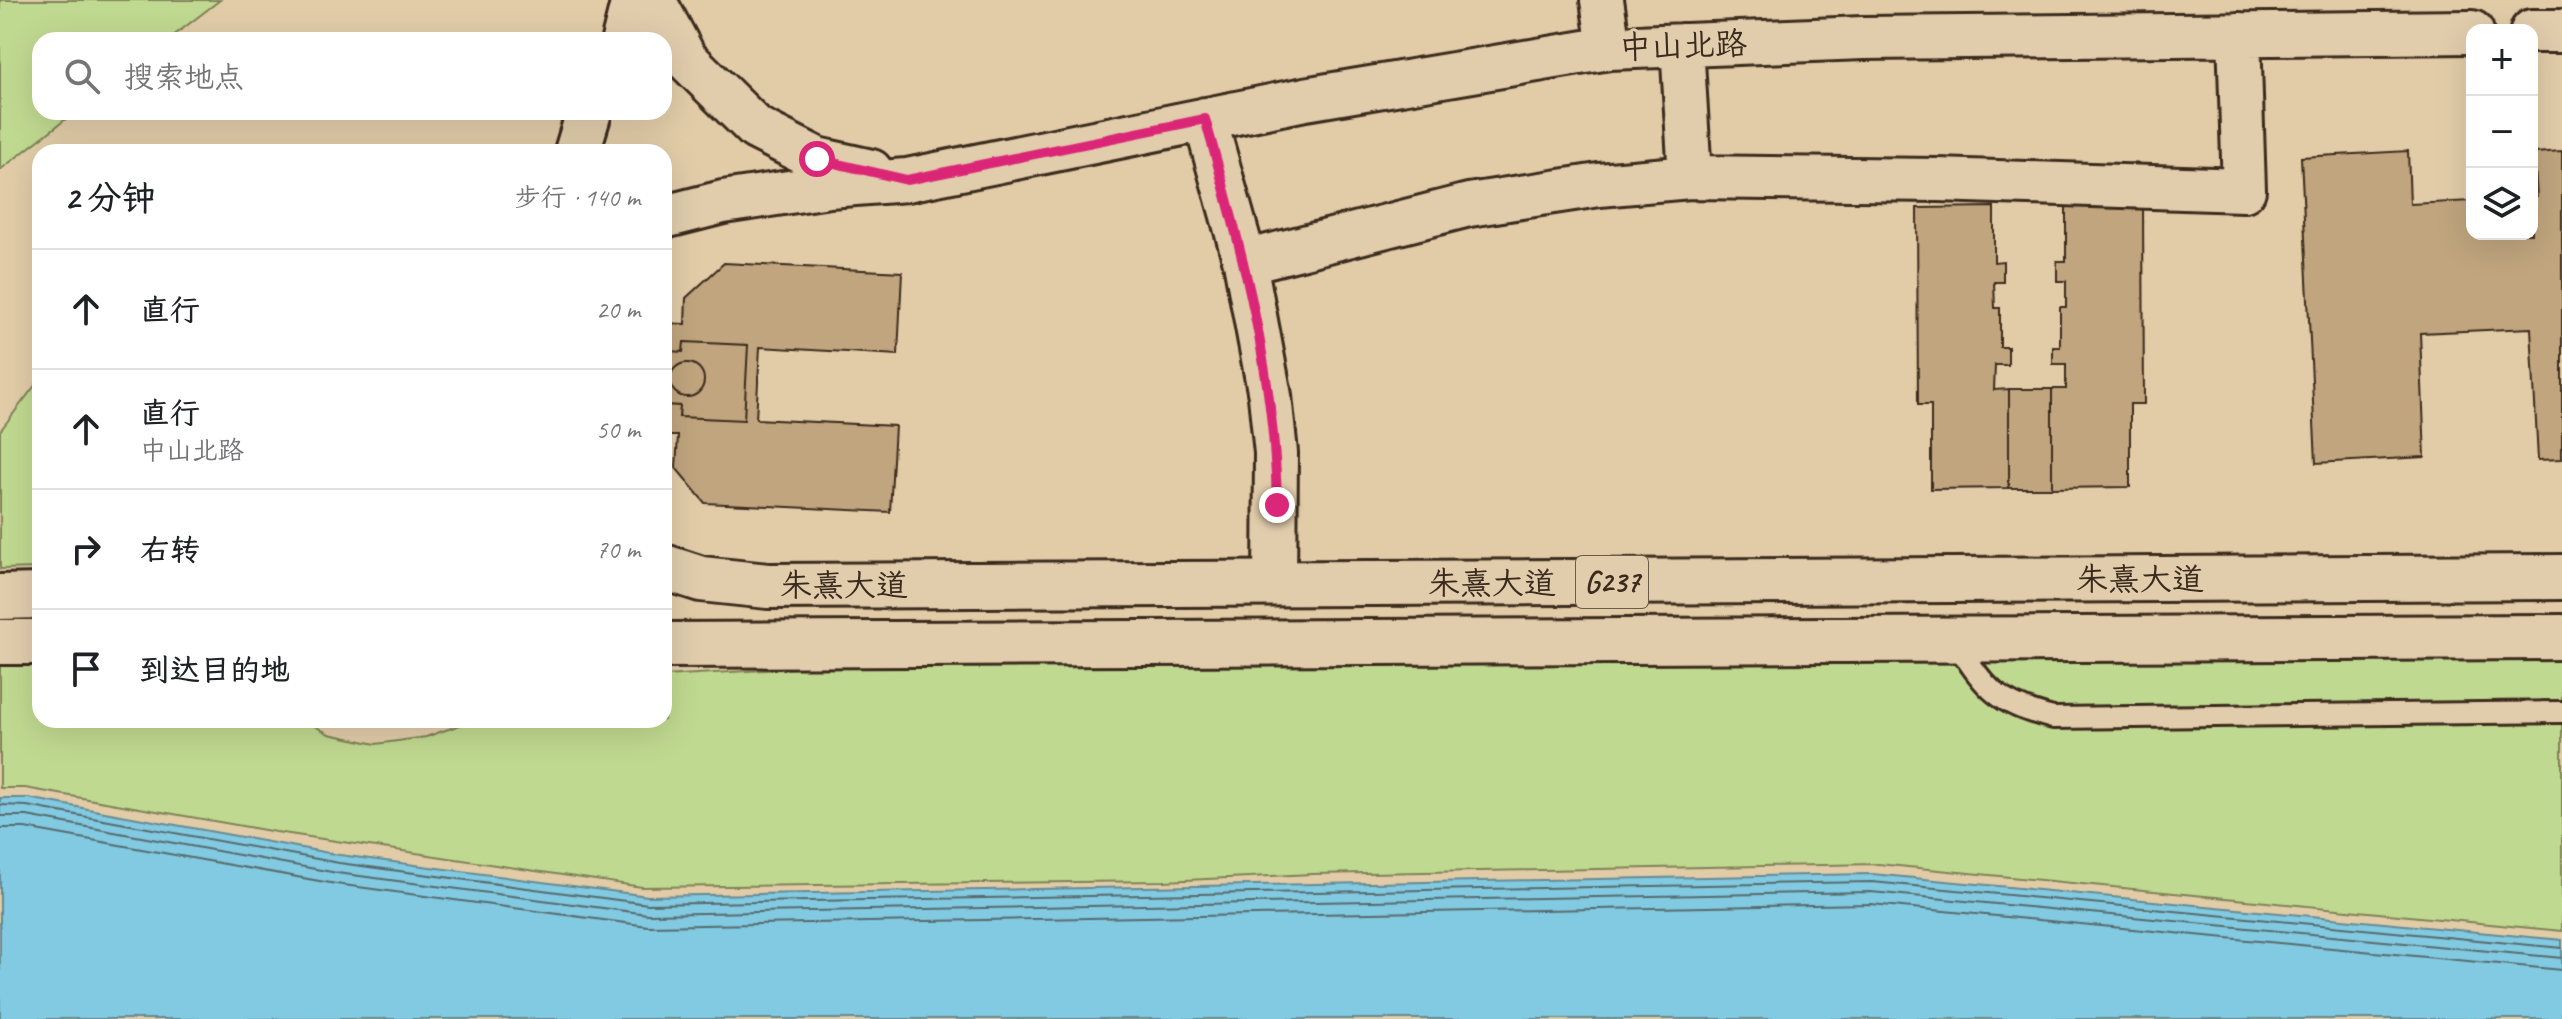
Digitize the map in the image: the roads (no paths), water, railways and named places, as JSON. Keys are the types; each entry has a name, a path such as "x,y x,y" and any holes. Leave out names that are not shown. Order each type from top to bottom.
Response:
{"main road":[{"path":"608,32 616,0"},
{"path":"626,32 634,0"},
{"name":"朱熹大道","path":"672,570 701,579 768,586 2562,577"},
{"path":"0,597 32,596"},
{"name":"朱熹大道","path":"672,645 2562,637"},
{"path":"0,642 32,642"}],"street":[{"path":"654,0 671,32"},
{"path":"1602,0 1609,48"},
{"name":"中山北路","path":"672,215 723,202 829,186 907,180 1305,99 1609,48 1863,38 2153,18 2239,34 2466,32"},
{"path":"2538,31 2562,31"},
{"path":"672,34 685,58 756,128 817,159 907,180"},
{"path":"1245,262 1469,205 1599,185 1690,177 1938,180 2244,190 2239,34"},
{"path":"1682,45 1690,177"},
{"path":"1205,119 1245,262 1270,396 1276,453 1275,584"}],"lane":[{"path":"1954,640 1996,696 2019,710 2053,718 2562,712"}],"water":[{"path":"0,798 28,798 340,855 648,896 1872,874 2562,940 2562,1019 0,1019"}]}
